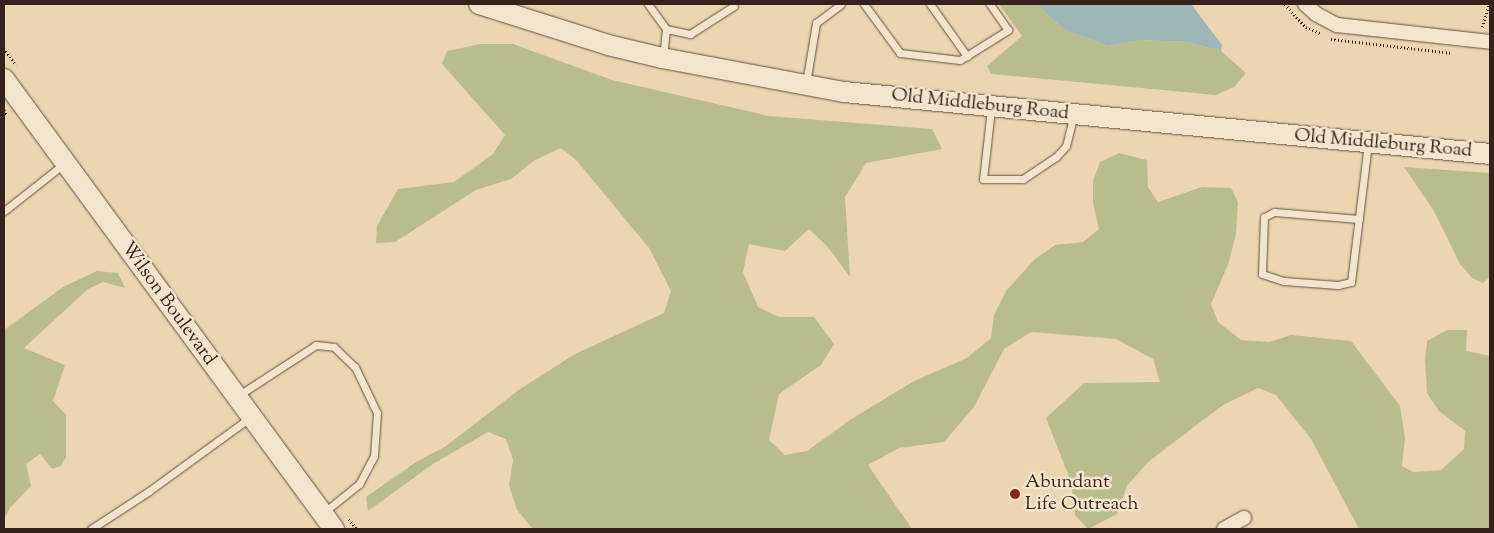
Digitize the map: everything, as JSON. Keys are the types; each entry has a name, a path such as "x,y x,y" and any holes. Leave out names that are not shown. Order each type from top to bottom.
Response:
{"main road":[{"name":"Old Middleburg Road","path":"479,4 608,45 662,58 806,86 991,106 1490,154"},
{"name":"Wilson Boulevard","path":"4,79 328,521"}],"street":[{"path":"1306,4 1328,22 1350,27 1484,41"},
{"path":"1224,529 1244,518"}],"lane":[{"path":"648,4 666,29 690,34 734,6"},
{"path":"806,86 816,23 841,4"},
{"path":"864,4 900,53 960,60 1008,30 990,4"},
{"path":"930,4 967,56"},
{"path":"662,58 666,29"},
{"path":"991,106 983,179 1023,178 1056,157 1066,146 1074,114"},
{"path":"1359,219 1274,212 1264,217 1262,274 1284,281 1338,285 1351,282 1359,219 1368,142"},
{"path":"4,211 65,163"},
{"path":"236,397 316,345 334,347 355,367 377,413 374,456 359,484 328,521"},
{"path":"91,529 149,491 251,417"}],"path":[{"path":"1484,41 1489,4"}],"green space":[{"path":"999,4 1036,4 1065,30 1108,46 1141,40 1187,42 1221,51 1246,73 1234,87 1216,95 991,74 987,66 1022,36"},
{"path":"481,44 513,44 612,80 769,116 932,129 942,149 866,163 845,197 850,277 827,246 809,229 785,251 749,244 743,272 758,307 779,317 814,317 834,344 821,365 779,394 769,440 785,455 807,451 850,420 914,381 967,358 991,338 994,315 1006,291 1034,260 1055,245 1083,242 1099,229 1093,203 1093,181 1100,162 1119,153 1147,160 1148,187 1158,202 1202,187 1231,188 1238,202 1236,234 1229,262 1211,304 1218,322 1241,340 1269,342 1291,335 1351,341 1400,406 1405,438 1402,466 1413,472 1441,470 1464,449 1465,431 1439,411 1427,393 1425,359 1427,341 1447,330 1467,330 1466,351 1490,356 1490,529 1359,529 1311,439 1276,395 1258,388 1223,405 1148,462 1127,486 1117,514 1088,529 1075,515 1071,482 1046,418 1084,383 1160,382 1153,359 1116,339 1031,332 1004,349 974,407 944,442 899,448 868,465 912,529 533,529 517,510 509,485 513,460 506,439 488,432 433,464 368,511 366,497 416,462 446,446 520,389 575,354 664,313 671,291 649,248 577,161 561,148 535,160 511,179 476,190 395,242 376,243 377,226 398,189 454,182 493,154 505,135 442,64 447,51"},
{"path":"1404,167 1490,173 1490,277 1483,283 1472,278 1460,264 1434,211"},
{"path":"97,271 118,273 125,288 103,282 88,289 24,348 65,365 53,401 66,415 66,457 61,466 52,469 40,454 26,464 31,486 10,508 4,519 4,330 63,287"}],"water":[{"path":"1036,4 1191,4 1222,45 1221,51 1187,42 1141,40 1108,46 1065,30"}],"place":[{"name":"Abundant Life Outreach","path":"1015,494"}]}
